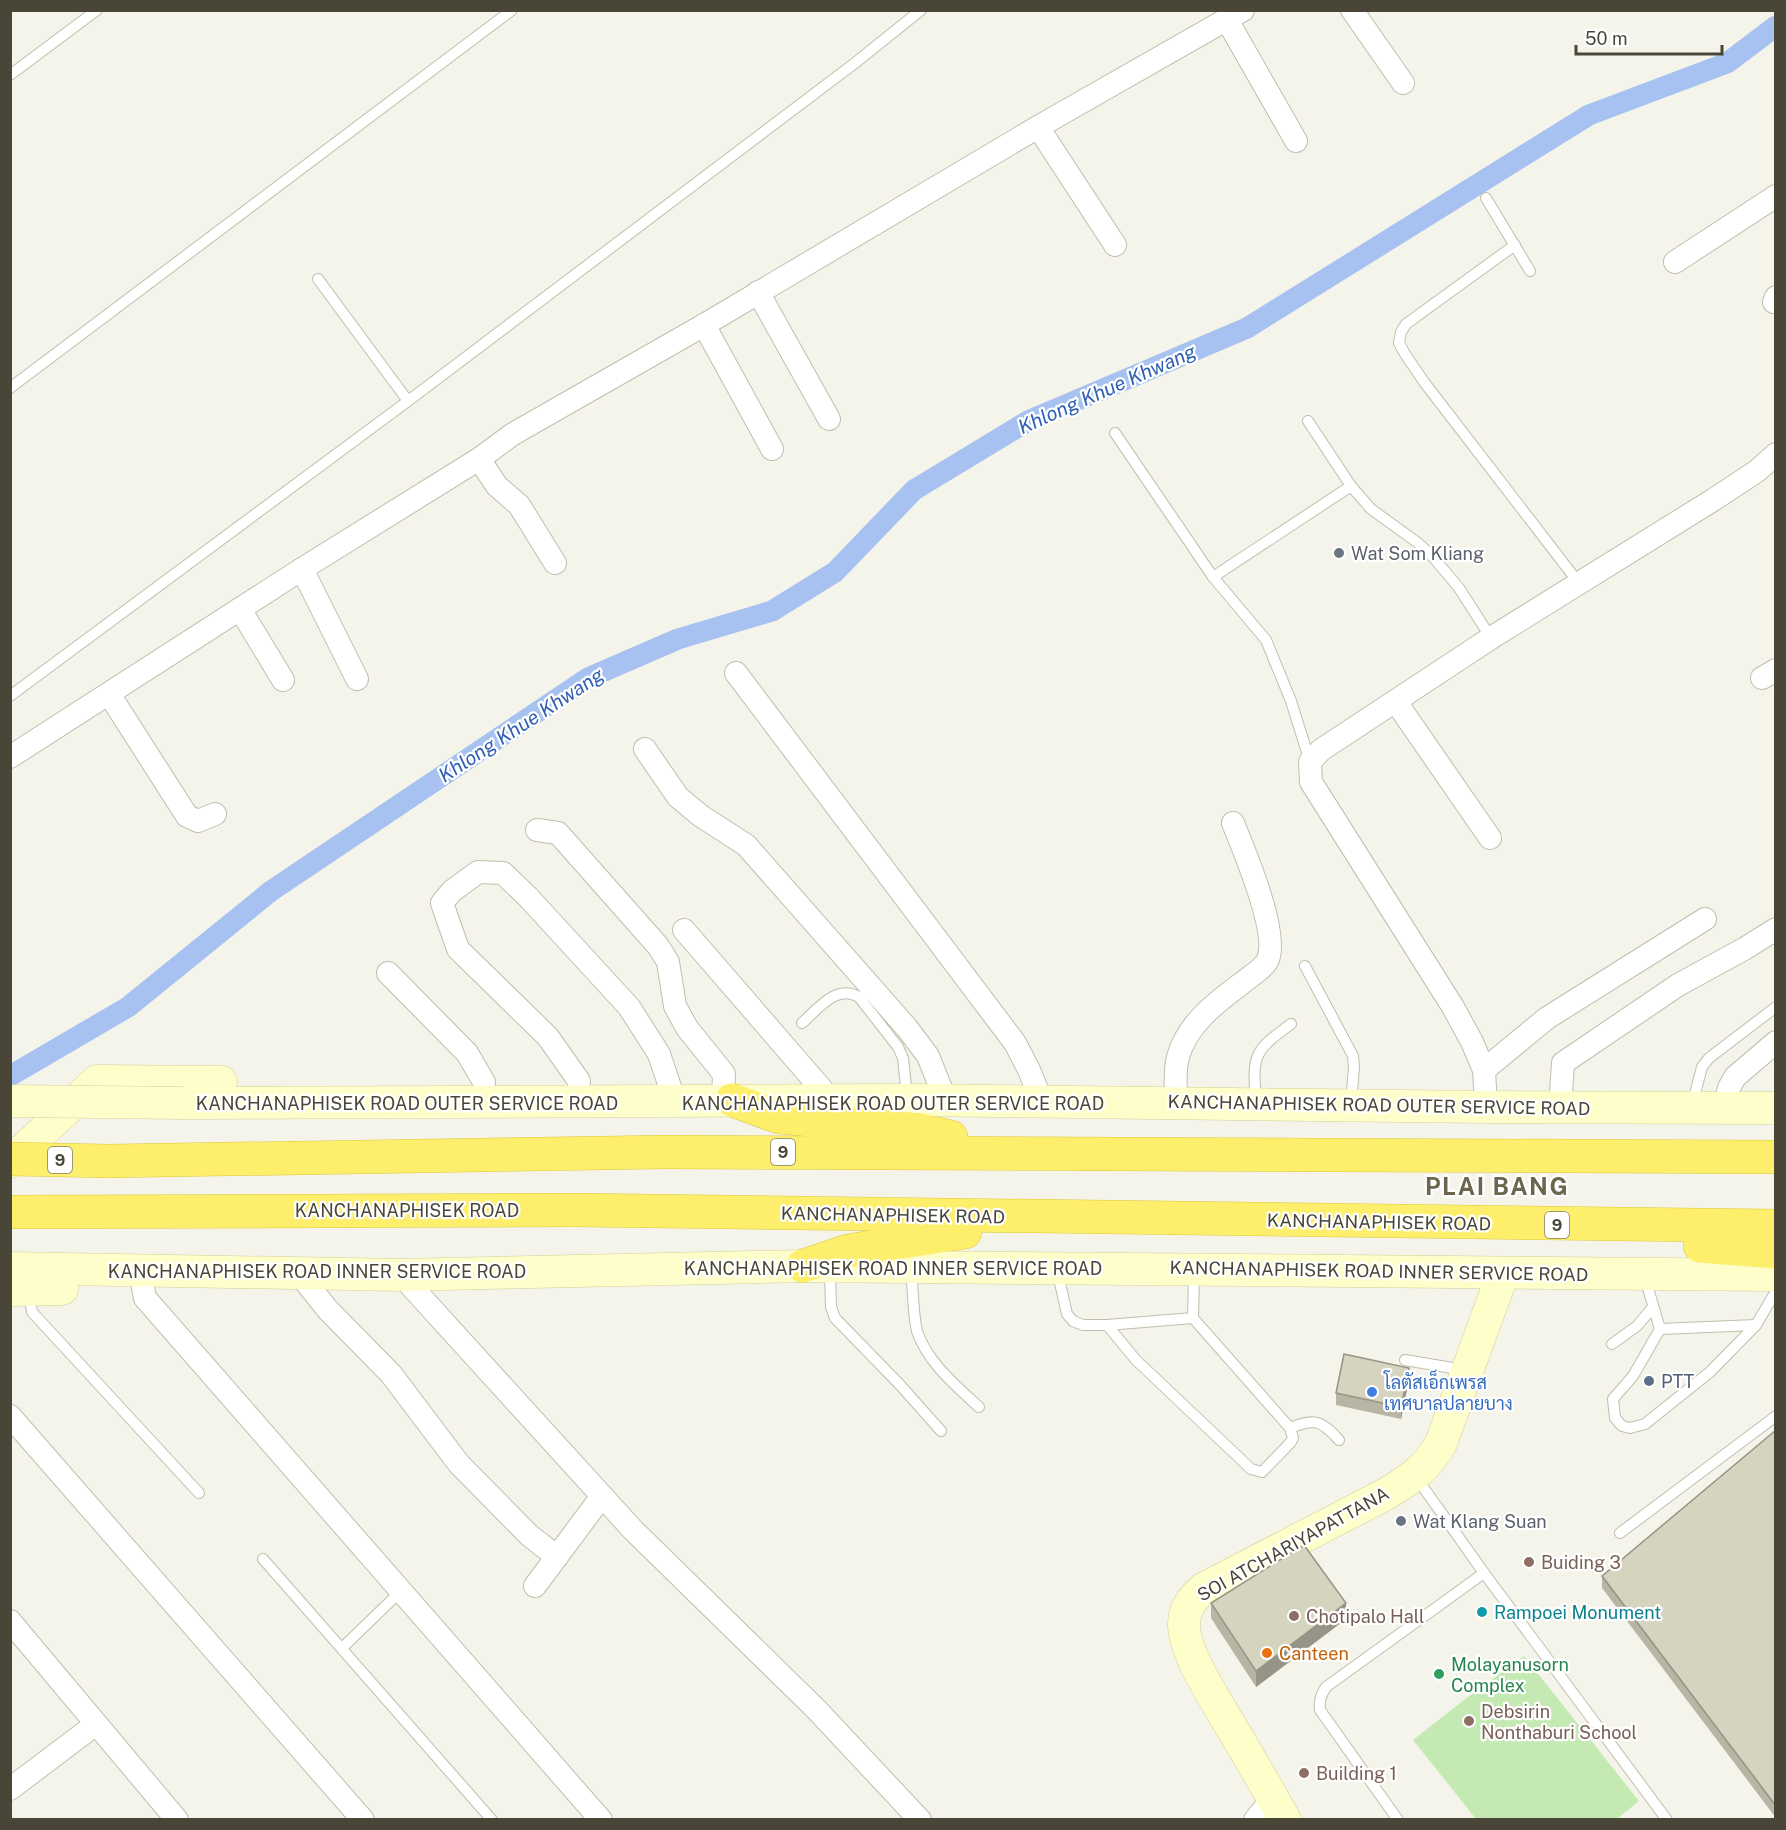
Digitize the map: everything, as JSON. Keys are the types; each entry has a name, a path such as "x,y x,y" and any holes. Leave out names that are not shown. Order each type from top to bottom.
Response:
{"highway":[{"path":"718,1101 779,1117 920,1130 1010,1152"},
{"name":"9","path":"10,1161 665,1152 1773,1157"},
{"name":"KANCHANAPHISEK ROAD","path":"10,1212 576,1210 1776,1227"},
{"path":"816,1266 857,1250 1055,1218"},
{"path":"1565,1225 1599,1235 1633,1240 1776,1252"}],"main road":[{"path":"10,1161 97,1081 579,1081 670,1088 718,1101"},
{"name":"KANCHANAPHISEK ROAD OUTER SERVICE ROAD","path":"10,1101 184,1103 908,1100 1776,1108"},
{"name":"KANCHANAPHISEK ROAD INNER SERVICE ROAD","path":"16,1283 816,1266 1776,1275"},
{"name":"SOI ATCHARIYAPATTANA","path":"1271,1812 1185,1639 1184,1623 1188,1605 1203,1590 1363,1506 1415,1476 1428,1464 1441,1443 1503,1272"},
{"path":"16,1283 143,1287 211,1286 353,1275"}],"street":[{"path":"1352,10 1403,83"},
{"path":"10,756 479,459 513,434 1235,15 1296,141"},
{"path":"1038,128 1115,245"},
{"path":"1675,262 1776,196"},
{"path":"758,292 829,419"},
{"path":"704,325 772,449"},
{"path":"1486,1107 1484,1070 1453,1007 1311,782 1310,762 1321,750 1578,582 1713,500 1775,455"},
{"path":"479,459 497,486 519,505 555,563"},
{"path":"302,570 357,679"},
{"path":"240,609 283,680"},
{"path":"735,673 1015,1043 1042,1102"},
{"path":"109,694 187,816 198,821 215,814"},
{"path":"1396,702 1490,838"},
{"path":"645,749 678,797 701,816 746,846 908,1028 928,1056 946,1101"},
{"path":"1176,1104 1178,1059 1194,1023 1268,960 1270,946 1259,893 1233,823"},
{"path":"537,830 558,833 658,946 668,962 675,1006 687,1028 723,1074 718,1101"},
{"path":"579,1081 548,1037 458,949 442,903 452,891 478,872 503,873 607,981 647,1033 659,1054 670,1088"},
{"path":"1484,1070 1547,1018 1706,919"},
{"path":"1560,1107 1563,1063 1678,985 1776,929"},
{"path":"684,930 832,1101"},
{"path":"388,973 467,1053 484,1082"},
{"path":"1724,1108 1729,1088 1735,1077 1776,1042"},
{"path":"401,1275 633,1530 816,1709 920,1820"},
{"path":"304,1280 328,1310 391,1374 459,1464 530,1535 558,1557"},
{"path":"143,1287 145,1298 601,1820"},
{"path":"10,1416 363,1820"},
{"path":"535,1586 602,1496"},
{"path":"10,1621 96,1724 168,1816"},
{"path":"10,1788 96,1724"}],"lane":[{"path":"10,75 84,14 97,10"},
{"path":"10,388 512,10"},
{"path":"10,696 408,401 846,70 921,10"},
{"path":"1486,198 1530,271"},
{"path":"1515,245 1406,324 1401,332 1399,343 1424,382 1578,582"},
{"path":"318,279 408,401"},
{"path":"1308,421 1351,486 1371,509 1418,543 1433,557 1459,588 1491,638"},
{"path":"1115,433 1213,577 1266,639 1291,701 1310,762"},
{"path":"1213,577 1351,486"},
{"path":"1305,966 1353,1056 1351,1105"},
{"path":"802,1023 837,993 851,992 859,997 898,1047 903,1058 908,1100"},
{"path":"1691,1108 1702,1067 1729,1041 1776,1007"},
{"path":"1256,1104 1254,1071 1257,1055 1265,1043 1291,1024"},
{"path":"816,1266 835,1318 895,1379 941,1431"},
{"path":"911,1267 917,1331 931,1358 949,1379 979,1407"},
{"path":"1056,1267 1067,1314 1073,1321 1083,1325 1193,1318"},
{"path":"1107,1325 1136,1360 1251,1469 1262,1472 1291,1442 1293,1438 1290,1428 1193,1318 1194,1269"},
{"path":"1644,1275 1660,1329 1633,1377 1613,1399 1615,1418 1622,1426 1630,1428 1645,1424 1710,1372 1756,1325 1776,1291"},
{"path":"16,1283 32,1311 199,1493"},
{"path":"1612,1344 1637,1326 1653,1307"},
{"path":"1660,1329 1756,1325"},
{"path":"1405,1360 1468,1371"},
{"path":"1620,1533 1776,1416"},
{"path":"1290,1428 1304,1423 1319,1422 1339,1440"},
{"path":"1415,1476 1667,1820"},
{"path":"263,1558 492,1820"},
{"path":"1398,1820 1320,1710 1322,1693 1326,1687 1484,1573"},
{"path":"342,1648 401,1591"}],"green space":[{"path":"1524,1656 1639,1801 1617,1819 1476,1819 1413,1740"}],"building":[{"name":"โลตัสเอ็กเพรส เทศบาลปลายบาง","path":"1344,1354 1409,1368 1401,1407 1336,1393"},
{"path":"1776,1430 1776,1806 1602,1576"},
{"name":"Canteen","path":"1304,1545 1346,1603 1256,1671 1211,1603"}],"waterway":[{"name":"Khlong Khue Khwang","path":"10,1076 128,1007 271,891 588,678 678,639 772,611 835,572 914,490 1028,421 1247,328 1589,115 1727,63 1776,26"}],"place":[{"name":"Wat Som Kliang","path":"1339,553"},
{"name":"PTT","path":"1649,1381"},
{"name":"โลตัสเอ็กเพรส เทศบาลปลายบาง","path":"1372,1392"},
{"name":"Wat Klang Suan","path":"1401,1521"},
{"name":"Buiding 3","path":"1529,1562"},
{"name":"Rampoei Monument","path":"1482,1612"},
{"name":"Chotipalo Hall","path":"1294,1616"},
{"name":"Canteen","path":"1267,1653"},
{"name":"Molayanusorn Complex","path":"1439,1674"},
{"name":"Debsirin Nonthaburi School","path":"1469,1721"},
{"name":"Building 1","path":"1304,1773"}],"district":[{"name":"PLAI BANG","path":"1497,1186"}]}
